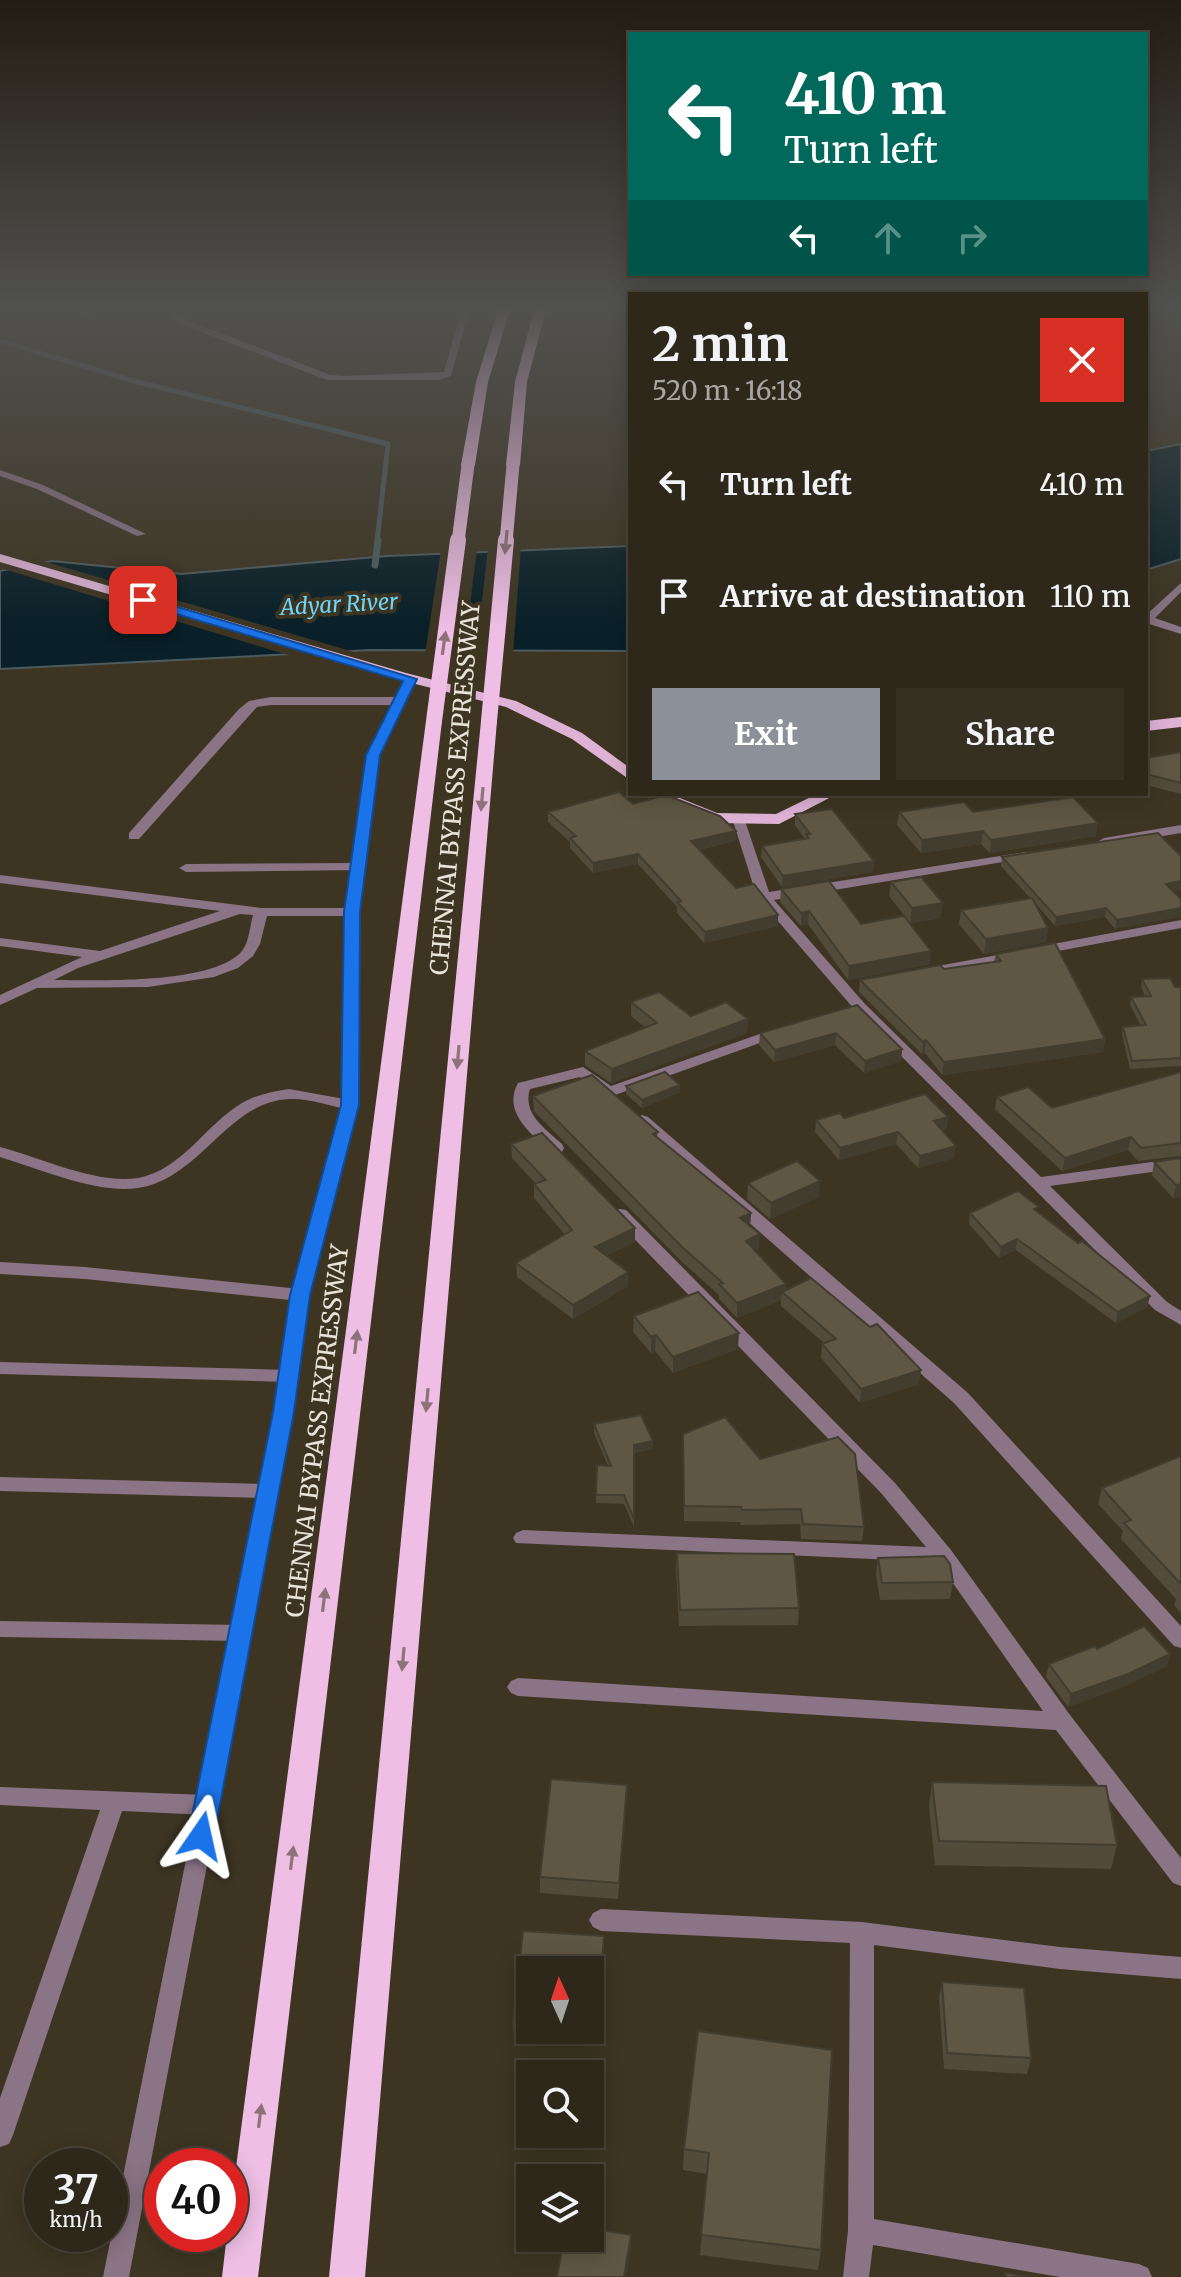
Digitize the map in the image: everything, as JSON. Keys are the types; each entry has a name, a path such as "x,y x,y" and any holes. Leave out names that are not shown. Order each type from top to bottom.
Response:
{"highway":[{"name":"CHENNAI BYPASS EXPRESSWAY","path":"240,2277 434,721 476,416"},
{"name":"CHENNAI BYPASS EXPRESSWAY","path":"347,2277 518,416"}],"main road":[{"path":"0,558 406,678 511,704 577,736 628,774"},
{"path":"1148,726 1181,722"},
{"path":"661,796 715,818 779,819 825,796"}],"street":[{"path":"0,473 40,487 141,534"},
{"path":"1148,618 1181,586"},
{"path":"1148,619 1181,631"},
{"path":"116,2277 268,1491 300,1295 350,1105 352,912 373,755 406,678"},
{"path":"134,836 253,704 271,701 397,701"},
{"path":"738,818 764,897 851,987 854,1009 1161,1306 1181,1319"},
{"path":"1088,844 1181,829"},
{"path":"764,897 1042,852"},
{"path":"186,868 358,867"},
{"path":"0,879 261,912 352,912"},
{"path":"0,1001 101,956 243,908"},
{"path":"36,984 146,984 222,970 249,952 261,912"},
{"path":"905,977 1181,924"},
{"path":"0,942 101,956"},
{"path":"621,1102 793,1027"},
{"path":"567,1159 523,1114 520,1091 523,1086 583,1072 961,1398 1181,1640"},
{"path":"0,1152 112,1182 137,1183 165,1175 251,1103 289,1094 350,1105"},
{"path":"1035,1183 1181,1163"},
{"path":"611,1205 888,1488 944,1555 1062,1721 1181,1876"},
{"path":"0,1268 85,1273 300,1295"},
{"path":"0,1368 288,1376"},
{"path":"0,1484 268,1491"},
{"path":"523,1538 944,1555"},
{"path":"0,1629 241,1633"},
{"path":"518,1687 1062,1721"},
{"path":"0,1796 207,1805"},
{"path":"0,2135 115,1800"},
{"path":"601,1920 862,1933 1060,1958 1181,1968"},
{"path":"856,2277 861,2230 862,1933"},
{"path":"861,2230 1139,2277"}],"water":[{"path":"1181,444 1181,559 1148,569 1148,451"},
{"name":"Adyar River","path":"628,546 628,651 371,650 0,669 0,571 52,561 181,574 387,556"}],"pier":[{"path":"521,547 513,654 476,654 488,548"},
{"path":"477,548 464,654 425,654 441,550"},
{"path":"36,559 361,654 295,657 0,568"}],"building":[{"path":"1181,752 1181,783 1148,775 1148,758"},
{"path":"619,792 633,804 669,796 720,816 736,831 691,841 736,888 754,884 778,915 705,932 638,854 593,863 570,838 576,836 548,812"},
{"path":"1073,797 1098,823 991,840 983,831 922,840 899,812 964,802 973,812"},
{"path":"832,809 874,861 783,876 762,846 809,838 806,834 810,834 795,814"},
{"path":"1158,833 1181,856 1181,881 1166,884 1181,899 1181,908 1117,920 1106,908 1056,917 1002,857"},
{"path":"921,877 943,903 912,908 891,882"},
{"path":"829,881 861,924 904,916 931,951 849,966 809,911 801,913 781,889"},
{"path":"1032,898 1048,928 986,939 961,910"},
{"path":"1055,943 1105,1039 944,1062 926,1040 923,1042 860,980 940,965 944,969 1001,961 996,954"},
{"path":"1170,978 1175,987 1181,987 1181,1058 1132,1061 1123,1027 1146,1025 1131,997 1151,996 1142,979"},
{"path":"659,992 691,1016 726,1002 748,1019 612,1069 585,1051 657,1023 631,1002"},
{"path":"857,1005 902,1049 865,1061 836,1033 775,1050 760,1033"},
{"path":"665,1072 680,1085 642,1100 626,1086"},
{"path":"1181,1072 1181,1143 1141,1148 1131,1137 1065,1158 997,1097 1028,1087 1052,1108"},
{"path":"592,1075 658,1132 653,1134 751,1213 740,1218 760,1234 746,1241 786,1284 737,1303 719,1284 723,1283 682,1247 533,1096"},
{"path":"925,1094 948,1117 934,1121 956,1146 920,1156 898,1132 840,1148 816,1120 840,1113 844,1118"},
{"path":"542,1133 635,1228 595,1247 628,1272 573,1305 516,1263 572,1230 534,1184 546,1180 511,1144"},
{"path":"1181,1158 1181,1184 1176,1185 1154,1162"},
{"path":"797,1161 820,1181 771,1203 748,1183"},
{"path":"1018,1191 1039,1207 1034,1209 1078,1243 1082,1241 1150,1296 1118,1312 1017,1239 1001,1247 970,1213"},
{"path":"811,1278 870,1327 877,1324 921,1370 861,1389 822,1344 836,1339 782,1292"},
{"path":"698,1292 739,1333 673,1357 656,1335 651,1337 634,1316"},
{"path":"641,1415 653,1441 634,1445 634,1519 624,1495 596,1495 597,1465 611,1466 594,1424"},
{"path":"725,1417 760,1459 838,1437 855,1454 864,1527 803,1524 801,1509 742,1510 741,1507 684,1506 683,1434"},
{"path":"1181,1456 1181,1584 1124,1523 1131,1520 1102,1488"},
{"path":"677,1553 794,1554 799,1608 680,1610"},
{"path":"944,1556 950,1564 953,1582 882,1583 878,1558"},
{"path":"1144,1626 1170,1654 1128,1674 1071,1694 1049,1664 1095,1646 1097,1649"},
{"path":"551,1779 627,1785 619,1883 540,1877"},
{"path":"932,1782 1106,1786 1117,1845 939,1841"},
{"path":"523,1931 604,1936 602,1956 520,1956"},
{"path":"942,1982 1024,1988 1031,2058 947,2053"},
{"path":"516,1995 516,2022 513,2022"},
{"path":"698,2031 832,2050 821,2250 701,2235 709,2153 684,2149"},
{"path":"604,2230 631,2235 624,2277 557,2277 561,2252 604,2252"},
{"path":"1006,2273 1030,2277 1006,2277"}],"waterway":[{"path":"276,416 388,444 377,542"},
{"path":"375,565 378,540"}],"route":[{"path":"143,600 410,679 373,755 352,912 350,1105 300,1295 284,1412 201,1836"}]}
